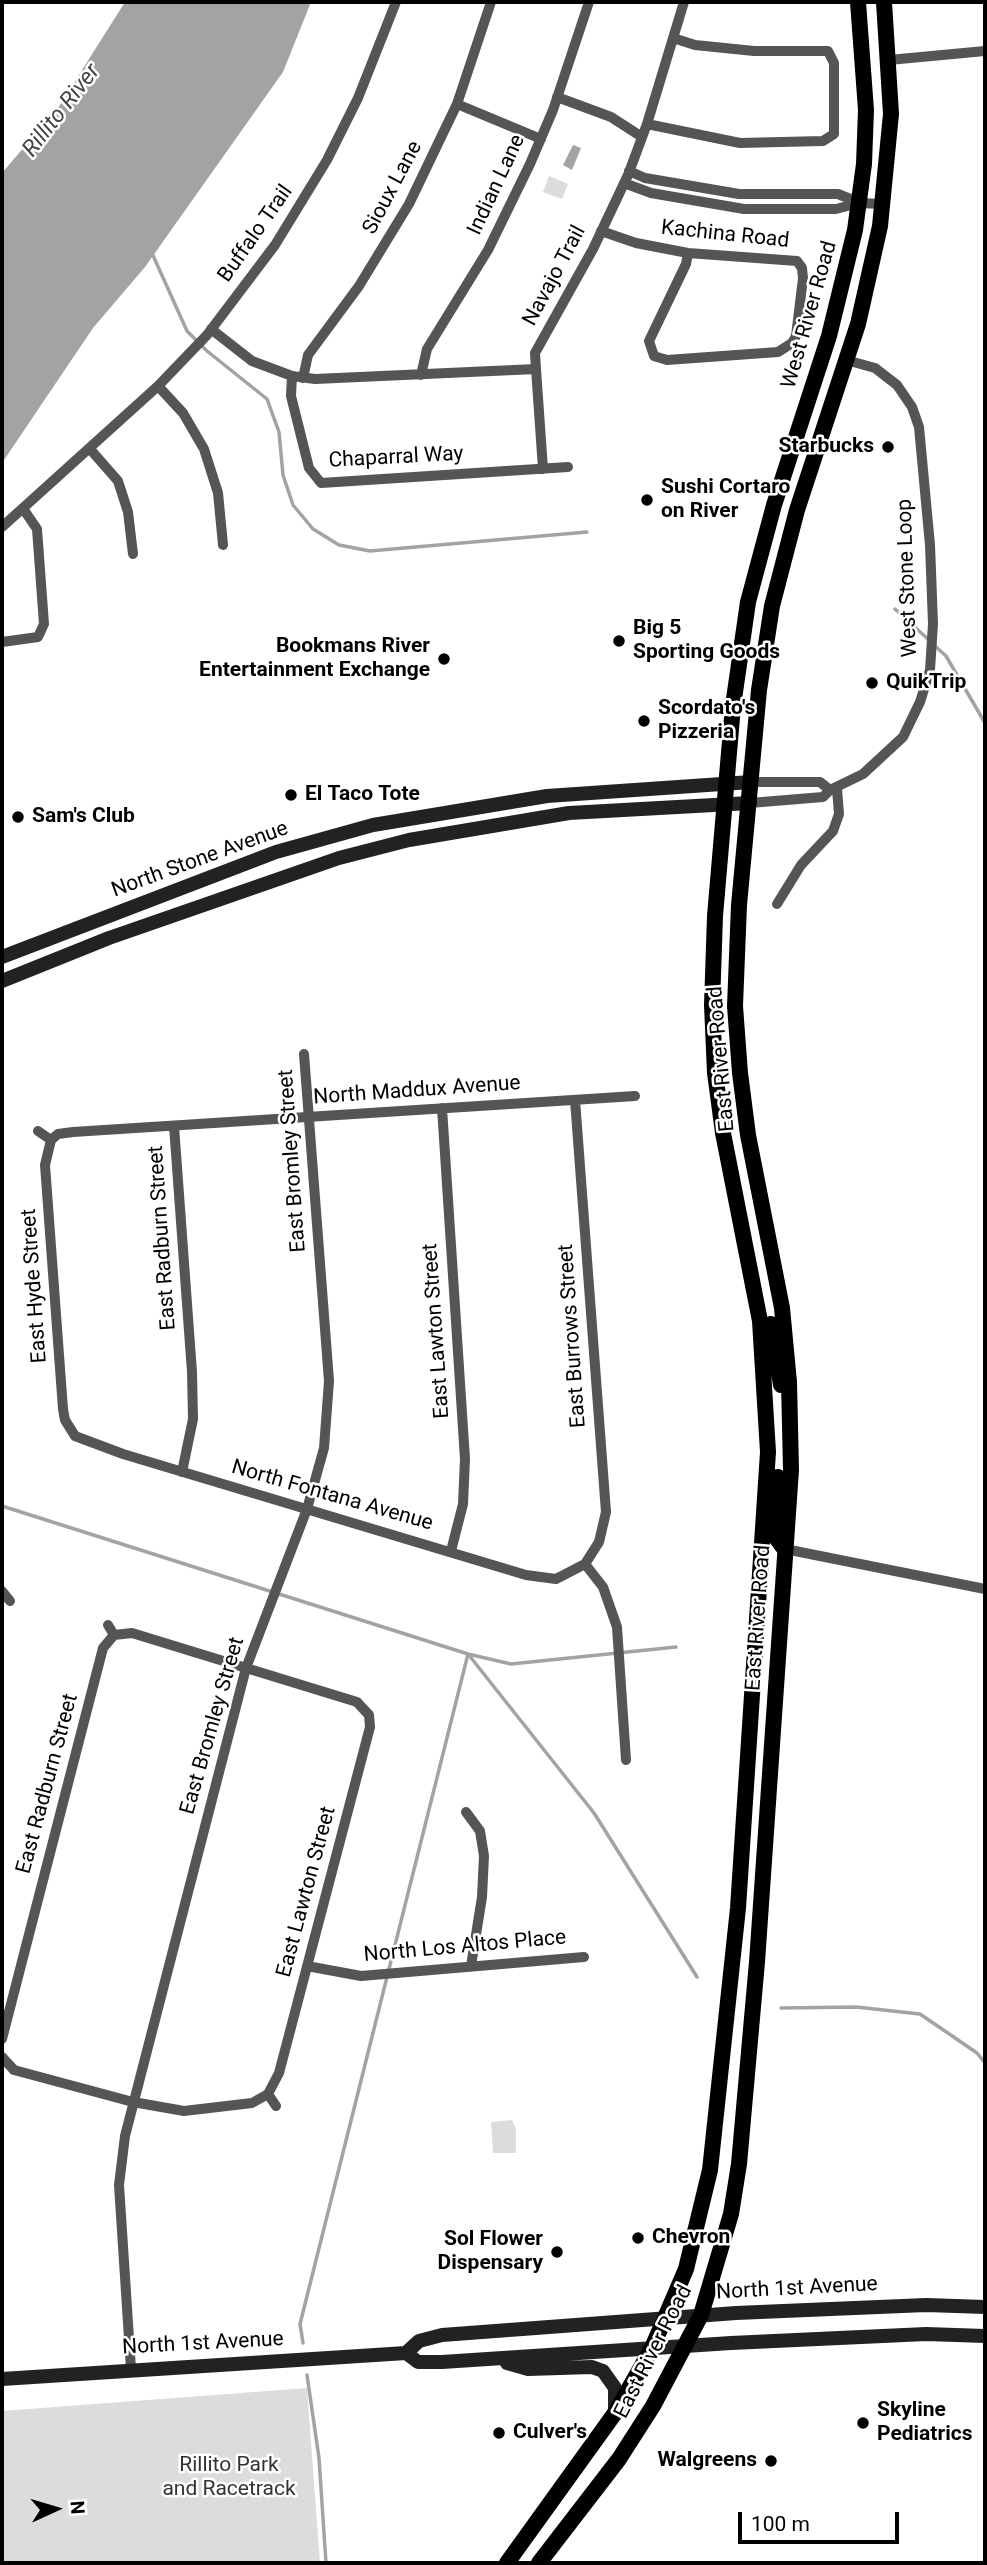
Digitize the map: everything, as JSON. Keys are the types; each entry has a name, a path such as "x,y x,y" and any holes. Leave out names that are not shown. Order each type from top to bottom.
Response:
{"main road":[{"name":"West River Road","path":"743,632 768,524 841,295 859,203 866,110 858,2"},
{"path":"846,360 870,276 883,204 890,127 889,60 884,2"},
{"name":"East River Road","path":"538,2563 619,2459 653,2406 701,2315 728,2226 739,2164 757,1962 791,1470 782,1308 748,1135 736,1019 739,905 768,626 789,536 846,360"},
{"name":"East River Road","path":"507,2563 615,2413 652,2348 666,2317 687,2269 702,2215 722,2072 738,1908 766,1496 766,1389 760,1321 723,1133 715,1073 713,959 726,784 743,632"},
{"name":"North Stone Avenue","path":"2,957 276,852 373,825 547,796 751,782"},
{"name":"North Stone Avenue","path":"2,981 122,934 339,858 409,840 569,813 750,803"},
{"path":"752,1282 764,1288 766,1294 779,1377 790,1418"},
{"path":"766,1389 779,1424 775,1536 785,1549"},
{"name":"North 1st Avenue","path":"2,2379 131,2368 406,2353 419,2341 442,2335 548,2329 666,2317 926,2305 985,2306"},
{"name":"North 1st Avenue","path":"406,2353 418,2362 926,2334 985,2336"},
{"path":"496,2359 528,2369 592,2367 603,2371 615,2388 615,2413"}],"street":[{"name":"Buffalo Trail","path":"2,527 90,449 192,351 275,245 327,160 358,98 396,2"},
{"name":"Sioux Lane","path":"298,377 308,355 359,286 409,204 457,104 491,2"},
{"name":"Indian Lane","path":"421,375 427,349 494,240 541,139 589,2"},
{"name":"Navajo Trail","path":"543,470 535,353 624,183 647,124 684,2"},
{"path":"647,124 740,143 823,141 834,134 834,63 831,54 822,49 754,51 695,44 673,38"},
{"path":"889,60 985,51"},
{"path":"557,97 611,117 642,137"},
{"path":"457,104 541,139"},
{"path":"629,171 645,178 739,194 838,194 859,203"},
{"path":"624,183 651,193 744,209 837,209 859,203 883,204"},
{"name":"Kachina Road","path":"601,230 636,243 688,253 797,261 802,268 796,336 786,349 778,352 680,359 654,356 649,341 686,264 688,253"},
{"path":"209,332 252,361 298,377 421,375 536,369"},
{"name":"West Stone Loop","path":"750,803 823,797 863,774 904,737 930,670 933,624 930,545 919,427 912,407 897,384 875,368 846,360"},
{"name":"Chaparral Way","path":"298,377 291,396 309,468 321,482 543,470"},
{"path":"158,386 183,413 204,449 218,493 223,545"},
{"path":"90,449 110,470 121,488 128,512 132,554"},
{"path":"543,470 568,467"},
{"path":"2,642 34,639 43,631 37,529 24,510"},
{"path":"751,782 820,782 834,789 839,814 833,831 802,865 777,904"},
{"name":"East Bromley Street","path":"131,2368 119,2185 125,2136 246,1668 307,1509 324,1448 329,1381 304,1054"},
{"name":"North Maddux Avenue","path":"51,1140 65,1133 635,1096"},
{"name":"East Burrows Street","path":"575,1100 606,1512 599,1542 585,1564"},
{"name":"East Lawton Street","path":"442,1108 465,1459 463,1504 451,1551"},
{"name":"East Radburn Street","path":"174,1126 193,1419 181,1472"},
{"path":"38,1131 51,1140"},
{"name":"East Hyde Street","path":"51,1140 45,1165 63,1409 69,1430"},
{"name":"North Fontana Avenue","path":"69,1430 85,1442 526,1575 556,1579 585,1564"},
{"path":"785,1549 985,1589"},
{"path":"585,1564 603,1587 617,1627 626,1760"},
{"path":"2,1591 10,1601"},
{"path":"108,1625 114,1635 132,1633 246,1668"},
{"name":"East Radburn Street","path":"2,2039 103,1648 114,1635"},
{"name":"East Lawton Street","path":"246,1668 357,1702 369,1715 370,1727 279,2073 268,2094"},
{"path":"466,1812 480,1831 484,1856 482,1897 471,1966"},
{"name":"North Los Altos Place","path":"307,1966 361,1976 584,1957"},
{"path":"2,2060 14,2070 133,2102 184,2111 239,2105 268,2094 276,2106"}],"green space":[{"path":"549,176 568,184 562,199 543,192"},
{"path":"512,2120 516,2129 516,2153 493,2153 491,2122"},
{"name":"Rillito Park and Racetrack","path":"307,2388 320,2563 2,2563 2,2411"}],"water":[{"name":"Rillito River","path":"125,2 311,2 283,72 145,267 93,328 2,463 2,173 60,105"},
{"path":"573,145 581,148 572,170 563,165"}],"waterway":[{"path":"151,251 187,331 207,351 267,399 279,432 283,475 293,505 313,529 339,545 370,551 587,532"},
{"path":"895,609 930,641"},
{"path":"935,646 946,656 985,723"},
{"path":"2,1506 468,1654 594,1813 697,1977"},
{"path":"303,2343 300,2324 468,1654 511,1664 676,1647"},
{"path":"781,2008 856,2007 920,2014 977,2053 985,2063"},
{"path":"307,2375 319,2458 326,2563"}],"place":[{"name":"Starbucks","path":"888,447"},
{"name":"Sushi Cortaro on River","path":"647,500"},
{"name":"Big 5 Sporting Goods","path":"619,641"},
{"name":"Bookmans River Entertainment Exchange","path":"444,659"},
{"name":"QuikTrip","path":"872,683"},
{"name":"Scordato's Pizzeria","path":"644,721"},
{"name":"El Taco Tote","path":"291,795"},
{"name":"Sam's Club","path":"18,817"},
{"name":"Chevron","path":"638,2238"},
{"name":"Sol Flower Dispensary","path":"557,2252"},
{"name":"Skyline Pediatrics","path":"863,2423"},
{"name":"Culver's","path":"499,2433"},
{"name":"Walgreens","path":"771,2461"}]}
